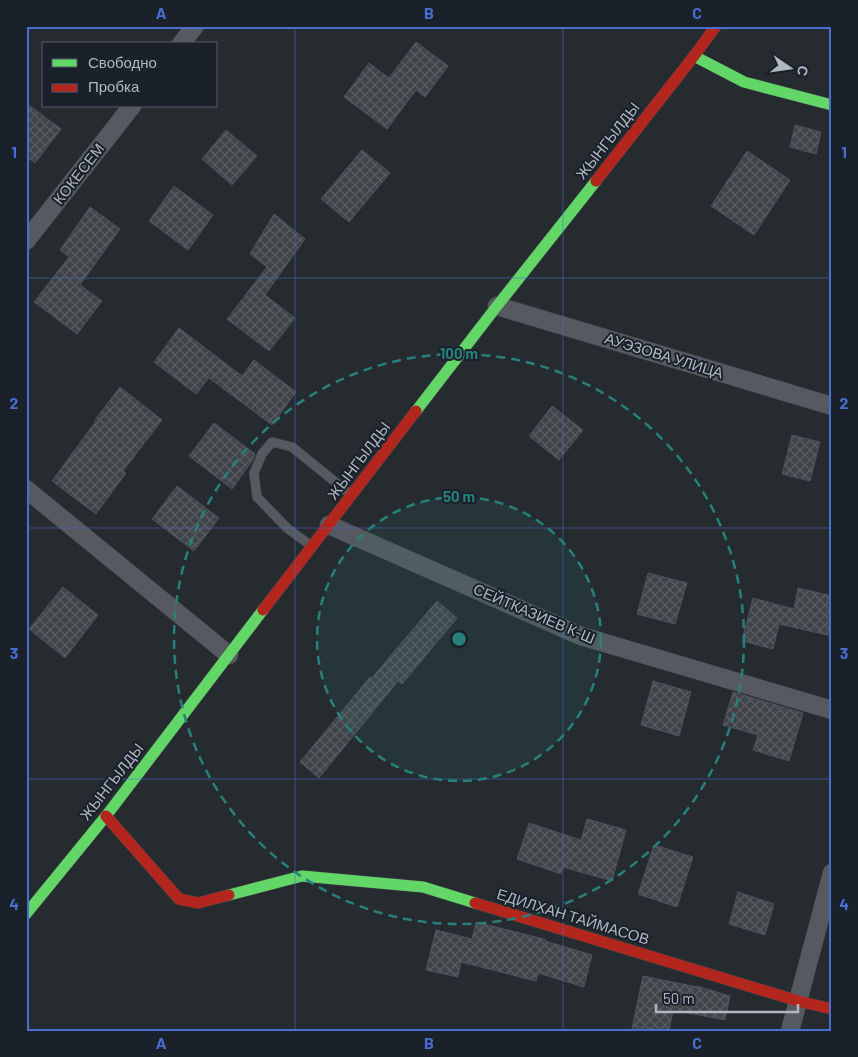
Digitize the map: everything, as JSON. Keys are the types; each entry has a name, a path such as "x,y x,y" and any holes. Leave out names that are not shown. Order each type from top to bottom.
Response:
{"street":[{"path":"183,42 195,26"},
{"name":"ЖЫНГЫЛДЫ","path":"26,914 106,816 497,306 716,26"},
{"path":"694,56 744,82 832,105"},
{"name":"КОКЕСЕМ","path":"26,241 130,108"},
{"name":"АУЭЗОВА УЛИЦА","path":"497,306 832,406"},
{"path":"26,489 229,655"},
{"name":"СЕЙТКАЗИЕВ К-Ш","path":"329,525 581,636 832,710"},
{"name":"ЕДИЛХАН ТАЙМАСОВ","path":"106,816 179,900 198,903 302,876 423,888 798,1001 832,1009"},
{"path":"790,1031 832,873"}],"lane":[{"path":"312,547 287,528 257,497 254,473 262,454 272,442 292,447 352,495"}],"building":[{"path":"416,42 448,66 425,97 416,90 387,129 344,97 369,63 389,78"},
{"path":"26,103 61,129 35,163 26,156"},
{"path":"795,125 821,132 816,154 790,147"},
{"path":"226,130 257,156 232,185 202,159"},
{"path":"362,150 390,173 349,222 321,199"},
{"path":"747,151 790,180 754,235 711,206"},
{"path":"174,186 213,215 188,250 149,221"},
{"path":"90,207 120,229 80,285 102,301 77,334 34,302 69,257 60,250"},
{"path":"274,214 305,239 265,295 295,318 269,351 227,319 267,267 250,254"},
{"path":"179,328 242,376 254,360 296,392 272,425 209,378 196,394 154,362"},
{"path":"120,387 162,420 123,471 126,473 96,514 52,481"},
{"path":"552,406 583,430 559,460 529,436"},
{"path":"214,423 255,454 232,489 189,456"},
{"path":"792,435 820,442 810,481 782,474"},
{"path":"177,486 219,518 194,551 152,519"},
{"path":"648,573 687,583 675,624 637,614"},
{"path":"63,587 98,615 65,658 29,629"},
{"path":"798,588 832,596 832,636 779,624 773,649 742,641 753,598 794,609"},
{"path":"437,601 457,618 402,684 398,681 319,778 300,762 370,677 371,679"},
{"path":"653,681 691,692 679,736 641,725"},
{"path":"733,692 803,713 789,761 753,750 758,735 723,725"},
{"path":"587,819 626,830 612,881 563,867 561,874 517,859 529,823 581,840"},
{"path":"654,845 693,857 677,907 638,894"},
{"path":"738,892 774,904 765,935 729,924"},
{"path":"476,922 544,939 545,941 592,955 584,987 538,973 536,981 461,962 458,977 426,970 436,930 472,939"},
{"path":"643,976 697,986 730,996 725,1020 673,1010 669,1031 641,1031 632,1029"}],"traffic: fast":[{"path":"694,56 744,82 832,105"},
{"path":"416,411 596,181"},
{"path":"26,914 106,816 263,610"},
{"path":"229,895 302,876 423,887 475,903"}],"traffic: jam":[{"path":"596,181 716,26"},
{"path":"263,610 416,411"},
{"path":"106,816 179,899 198,903 229,895"},
{"path":"475,903 798,1001 832,1009"}]}
